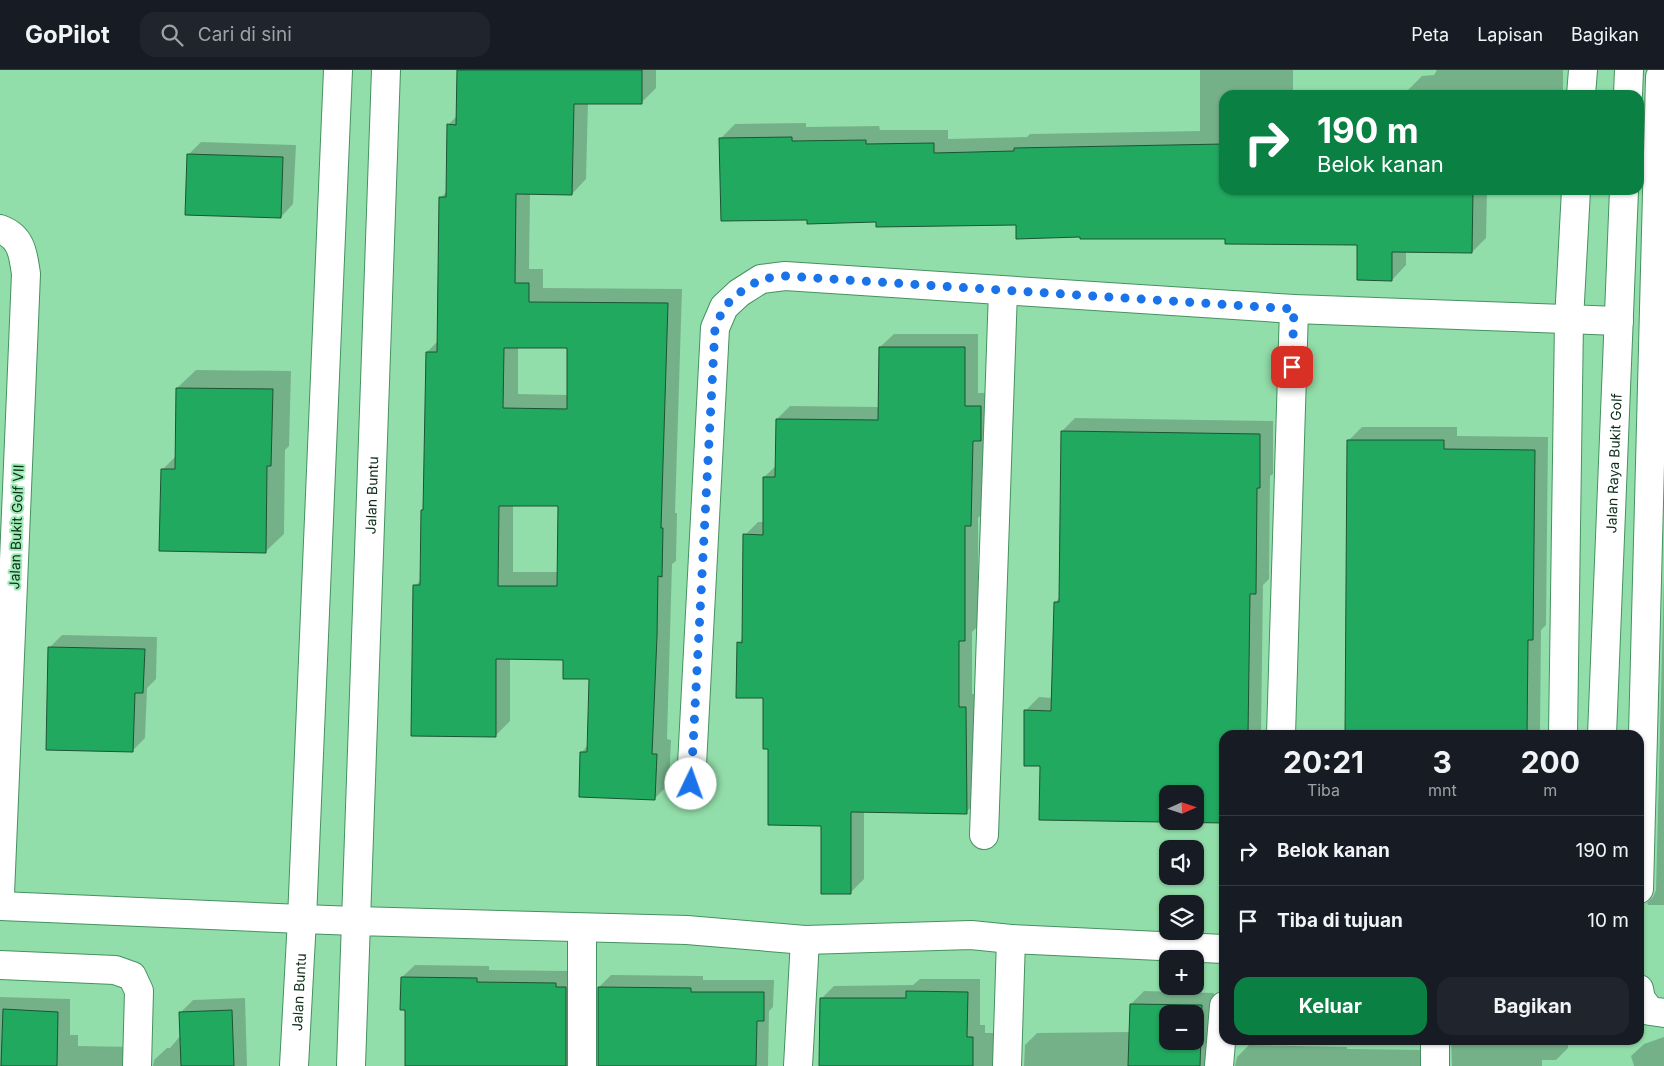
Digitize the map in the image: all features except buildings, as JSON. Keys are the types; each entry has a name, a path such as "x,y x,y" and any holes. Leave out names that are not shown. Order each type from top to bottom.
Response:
{"street":[{"name":"Jalan Buntu","path":"294,1066 302,919 338,70"},
{"name":"Jalan Buntu","path":"351,1066 386,70"},
{"path":"1581,90 1583,70"},
{"path":"1628,90 1629,70"},
{"path":"1643,730 1660,77 1663,70"},
{"path":"1563,730 1569,320 1576,195"},
{"name":"Jalan Raya Bukit Golf","path":"1602,730 1624,195"},
{"name":"Jalan Bukit Golf VII","path":"0,894 26,274 22,249 13,236 1,229"},
{"path":"691,784 715,328 724,307 739,293 761,279 785,276 1294,309 1619,321"},
{"path":"984,835 1003,291"},
{"path":"1281,730 1294,309"},
{"path":"0,906 356,921 688,930 805,940 972,935 1011,939 1219,949"},
{"path":"582,928 582,1066"},
{"path":"1007,1066 1011,939"},
{"path":"798,1066 805,940"},
{"path":"0,966 115,970 132,976 139,991 137,1066"},
{"path":"1644,1002 1650,1011 1664,1013"},
{"path":"1219,1066 1221,1045"},
{"path":"1435,1045 1435,1066"}],"route":[{"path":"691,784 715,328 724,307 739,293 761,279 785,276 1294,309 1292,367"}]}
